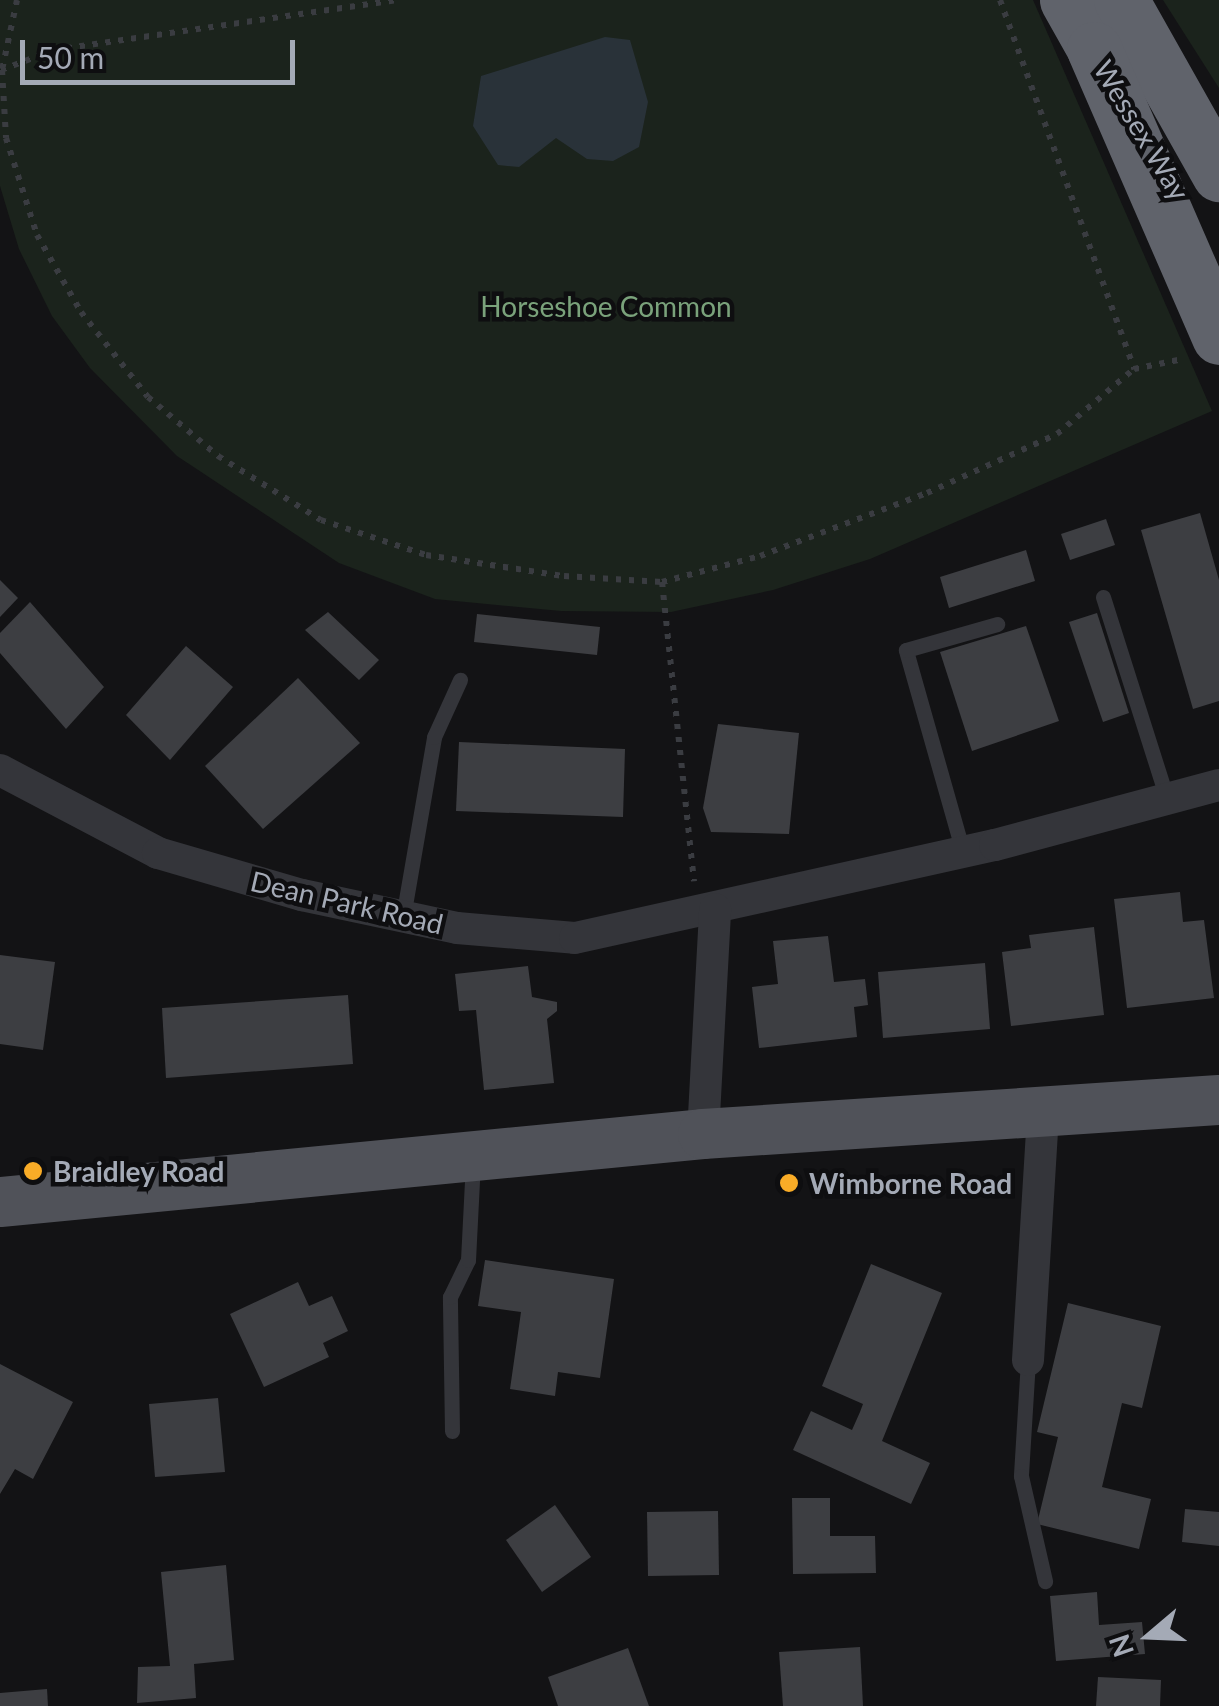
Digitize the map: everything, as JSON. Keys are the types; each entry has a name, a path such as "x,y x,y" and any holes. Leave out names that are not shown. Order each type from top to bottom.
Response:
{"highway":[{"name":"Wessex Way","path":"1067,0 1219,260"},
{"name":"Wessex Way","path":"1121,0 1219,174"},
{"path":"1094,50 1203,348"},
{"path":"1176,101 1219,152"}],"main road":[{"path":"0,1202 703,1134 1219,1100"}],"street":[{"name":"Dean Park Road","path":"0,770 158,853 402,917 575,938 963,852 1219,785"},
{"path":"703,1134 706,910"},
{"path":"1028,1360 1043,1114"}],"lane":[{"path":"1103,597 1166,799"},
{"path":"963,852 906,650 997,624"},
{"path":"402,917 434,737 460,680"},
{"path":"452,1431 450,1296 468,1260 473,1157"},
{"path":"1028,1360 1022,1476 1044,1581"}],"path":[{"path":"17,0 1,70 6,138 46,251 81,312 148,397 218,456 321,520 426,556 564,576 662,582 760,556 927,493 1057,434 1134,369 1203,348"},
{"path":"1,70 54,50 398,0"},
{"path":"1000,0 1134,369"},
{"path":"662,582 706,910"}],"green space":[{"name":"Horseshoe Common","path":"0,0 1033,0 1212,411 870,559 773,590 671,612 561,611 435,599 339,563 177,456 90,368 52,316 19,249 0,186"},
{"path":"1163,0 1219,0 1219,88"}],"shaded area":[{"path":"605,37 630,40 648,102 639,147 613,161 587,159 556,138 519,167 498,165 473,126 481,76"}],"building":[{"path":"1200,513 1219,580 1219,701 1193,709 1141,530"},
{"path":"1106,519 1115,545 1070,560 1061,534"},
{"path":"1026,550 1035,581 949,608 940,577"},
{"path":"0,580 18,598 0,617"},
{"path":"30,602 104,687 66,729 0,653 0,633"},
{"path":"328,612 379,660 359,680 305,630"},
{"path":"1097,613 1129,713 1103,722 1069,622"},
{"path":"477,614 600,627 597,655 474,642"},
{"path":"1026,626 1059,721 972,751 940,652"},
{"path":"186,646 233,687 170,760 126,715"},
{"path":"298,678 360,743 263,829 205,766"},
{"path":"718,724 799,733 789,834 711,832 703,808"},
{"path":"459,742 625,749 623,817 456,811"},
{"path":"1180,892 1183,922 1204,920 1214,998 1127,1008 1114,899"},
{"path":"1094,927 1104,1015 1011,1026 1002,952 1031,948 1029,935"},
{"path":"828,936 834,982 865,979 868,1005 854,1007 857,1037 759,1048 752,987 778,984 773,941"},
{"path":"0,955 55,962 43,1050 0,1044"},
{"path":"985,963 990,1029 883,1038 878,972"},
{"path":"528,966 532,997 557,1002 557,1011 547,1019 554,1083 484,1090 476,1010 459,1011 455,974"},
{"path":"348,995 353,1064 166,1078 162,1008"},
{"path":"485,1260 614,1279 600,1378 558,1372 555,1396 510,1389 521,1312 478,1306"},
{"path":"871,1264 942,1293 882,1441 930,1463 911,1504 793,1450 811,1411 852,1430 860,1412 863,1404 822,1386"},
{"path":"298,1282 309,1306 332,1296 348,1331 323,1343 329,1357 264,1387 230,1314"},
{"path":"1068,1303 1161,1326 1142,1408 1122,1403 1102,1487 1151,1499 1139,1549 1037,1524 1058,1437 1037,1432"},
{"path":"0,1364 73,1402 33,1479 15,1469 0,1494"},
{"path":"218,1398 225,1472 155,1477 149,1404"},
{"path":"792,1498 830,1498 830,1536 875,1536 876,1573 793,1574"},
{"path":"555,1505 591,1557 542,1592 506,1540"},
{"path":"1185,1509 1219,1512 1219,1546 1182,1542"},
{"path":"718,1511 719,1575 648,1576 647,1512"},
{"path":"226,1565 234,1660 194,1664 196,1698 137,1703 138,1667 170,1666 161,1572"},
{"path":"1097,1592 1099,1625 1142,1622 1145,1654 1056,1661 1050,1596"},
{"path":"860,1647 863,1706 783,1706 779,1652"},
{"path":"628,1648 649,1706 558,1706 548,1677"},
{"path":"1098,1677 1161,1680 1160,1706 1096,1706"},
{"path":"47,1689 48,1706 0,1706 0,1693"}],"place":[{"name":"Braidley Road","path":"33,1171"},
{"name":"Wimborne Road","path":"789,1183"}]}
